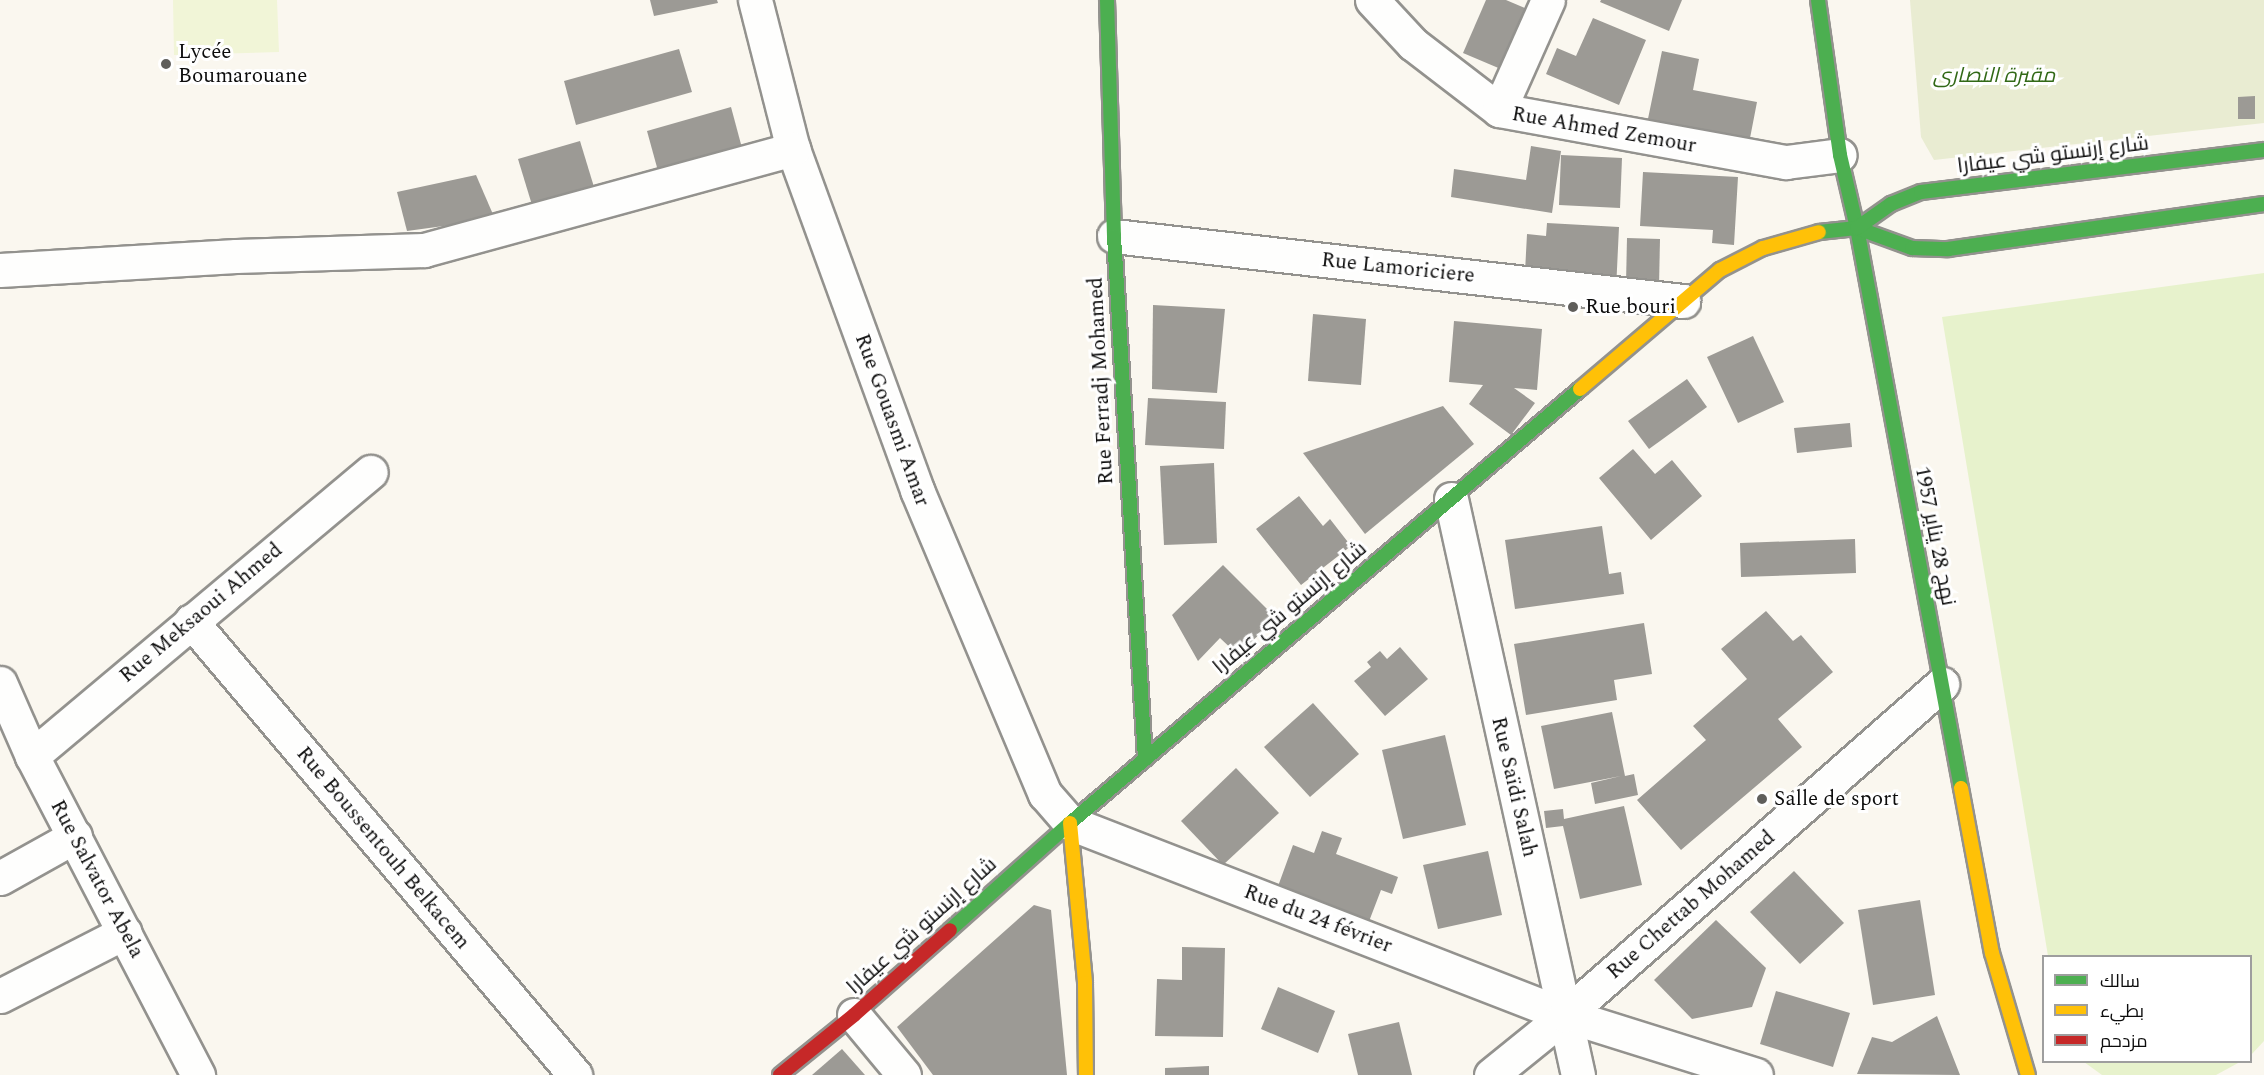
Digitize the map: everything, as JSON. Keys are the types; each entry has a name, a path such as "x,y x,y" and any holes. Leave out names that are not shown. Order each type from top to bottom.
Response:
{"main road":[{"name":"Rue Ferradj Mohamed","path":"1107,0 1114,236 1146,759"},
{"name":"نهج 28 يناير 1957","path":"1818,0 1840,155 1857,228 1992,953 2028,1075"},
{"name":"شارع إرنستو شي عيفارا","path":"1857,228 1892,204 1920,192 2264,150"},
{"name":"شارع إرنستو شي عيفارا","path":"780,1075 854,1015 1070,823 1720,270 1763,248 1809,233 1857,228 1912,248 1948,249 2264,204"},
{"path":"1070,823 1085,983 1086,1075"}],"street":[{"name":"Rue Gouasmi Amar","path":"755,0 793,149 917,490 1045,794 1070,823"},
{"name":"Rue Ahmed Zemour","path":"1372,0 1413,44 1499,110 1786,162 1840,155"},
{"path":"1499,110 1548,0"},
{"path":"0,270 236,256 424,250 793,149"},
{"name":"Rue Lamoriciere","path":"1114,236 1683,301"},
{"name":"Rue Meksaoui Ahmed","path":"32,756 371,472"},
{"name":"Rue Saïdi Salah","path":"1450,499 1578,1075"},
{"name":"Rue Boussentouh Belkacem","path":"191,621 575,1075"},
{"name":"Rue Salvator Abela","path":"0,682 32,756 198,1075"},
{"name":"Rue Chettab Mohamed","path":"1491,1075 1565,1015 1942,684"},
{"name":"Rue du 24 février","path":"1070,823 1565,1015 1756,1075"},
{"path":"0,878 75,836"},
{"path":"0,996 125,932"},
{"path":"854,1015 904,1075"}],"green space":[{"path":"173,0 277,0 279,52 174,55"},
{"name":"مقبرة النصارى","path":"1910,0 2264,0 2264,123 1934,160 1921,137"},
{"path":"2264,273 2264,1041 2252,1054 2252,955 2048,955 1942,317"},
{"path":"2085,1063 2238,1063 2216,1075 2102,1075"}],"building":[{"path":"650,0 717,0 718,3 654,16"},
{"path":"1486,0 1506,0 1548,18 1522,78 1463,53"},
{"path":"1601,0 1682,0 1669,31 1600,2"},
{"path":"1593,18 1646,40 1619,105 1546,74 1557,48 1576,56"},
{"path":"679,49 692,92 576,125 564,81"},
{"path":"1662,51 1699,59 1693,90 1757,102 1745,164 1644,138"},
{"path":"2255,96 2255,119 2238,119 2238,97"},
{"path":"731,107 742,148 658,171 647,131"},
{"path":"580,141 594,187 532,205 518,159"},
{"path":"1531,146 1561,151 1552,213 1451,197 1454,169 1526,180"},
{"path":"1561,155 1622,158 1620,208 1559,205"},
{"path":"1643,172 1738,177 1734,245 1712,243 1713,230 1640,226"},
{"path":"476,175 495,219 407,231 397,192"},
{"path":"1547,223 1619,227 1616,290 1525,272 1527,234 1546,236"},
{"path":"1627,238 1660,239 1659,286 1626,284"},
{"path":"1153,305 1225,309 1217,393 1152,389"},
{"path":"1313,314 1366,319 1361,385 1308,381"},
{"path":"1454,321 1542,329 1537,390 1514,388 1535,403 1511,435 1469,404 1483,385 1449,382"},
{"path":"1753,336 1784,402 1738,423 1707,357"},
{"path":"1687,379 1707,407 1649,449 1628,421"},
{"path":"1148,398 1226,402 1224,449 1145,445"},
{"path":"1443,406 1474,444 1365,534 1303,453"},
{"path":"1850,423 1852,447 1797,453 1794,428"},
{"path":"1633,449 1655,474 1672,460 1702,496 1651,540 1599,478"},
{"path":"1214,463 1217,543 1164,545 1160,466"},
{"path":"1299,496 1323,526 1330,519 1351,546 1301,585 1256,529"},
{"path":"1602,526 1609,574 1621,572 1624,594 1515,609 1505,540"},
{"path":"1855,539 1856,573 1741,577 1740,543"},
{"path":"1223,565 1276,618 1238,655 1220,638 1198,661 1172,615"},
{"path":"1766,611 1793,641 1801,635 1833,672 1778,719 1802,747 1681,850 1637,800 1706,740 1693,726 1747,679 1721,649"},
{"path":"1644,623 1652,674 1614,680 1617,700 1526,715 1514,644"},
{"path":"1400,647 1428,679 1385,716 1354,681 1371,667 1367,662 1380,651 1387,659"},
{"path":"1313,703 1359,754 1310,797 1264,747"},
{"path":"1612,712 1625,776 1634,774 1638,795 1595,804 1591,783 1621,776 1554,789 1541,726"},
{"path":"1445,735 1466,825 1403,839 1382,750"},
{"path":"1236,768 1279,813 1223,865 1181,821"},
{"path":"1624,806 1642,885 1580,899 1563,826 1546,828 1544,811 1563,809 1564,819"},
{"path":"1322,831 1342,838 1336,854 1398,877 1392,894 1381,890 1368,924 1277,889 1293,845 1314,853"},
{"path":"1488,851 1502,915 1438,929 1423,865"},
{"path":"1794,871 1844,923 1800,964 1750,912"},
{"path":"1920,900 1935,995 1873,1005 1858,910"},
{"path":"1034,905 1051,910 1067,1075 933,1075 897,1027"},
{"path":"1716,920 1766,968 1752,1007 1692,1019 1654,980"},
{"path":"1182,947 1225,948 1223,1037 1155,1036 1157,979 1182,980"},
{"path":"1278,987 1335,1011 1318,1053 1261,1029"},
{"path":"1776,991 1850,1013 1833,1067 1760,1044"},
{"path":"1937,1016 1960,1075 1857,1074 1872,1037 1892,1042"},
{"path":"1399,1022 1412,1075 1358,1075 1348,1034"},
{"path":"842,1049 865,1075 812,1075"},
{"path":"1209,1066 1209,1075 1165,1075 1165,1068"}],"traffic: fast":[{"path":"1107,0 1114,236 1145,759"},
{"path":"1818,0 1840,155 1857,228 1961,788"},
{"path":"1819,232 1857,228 1891,204 1921,192 2264,150"},
{"path":"1857,228 1912,248 1948,249 2264,204"},
{"path":"950,930 1070,823 1580,389"}],"traffic: slow":[{"path":"1580,389 1720,270 1763,248 1819,232"},
{"path":"1961,788 1992,953 2028,1075"},
{"path":"1070,823 1085,983 1086,1075"}],"traffic: jam":[{"path":"780,1075 854,1015 950,930"}],"place":[{"name":"Lycée Boumarouane","path":"166,64"},
{"name":"Rue bouri","path":"1573,307"},
{"name":"Salle de sport","path":"1762,799"}]}
